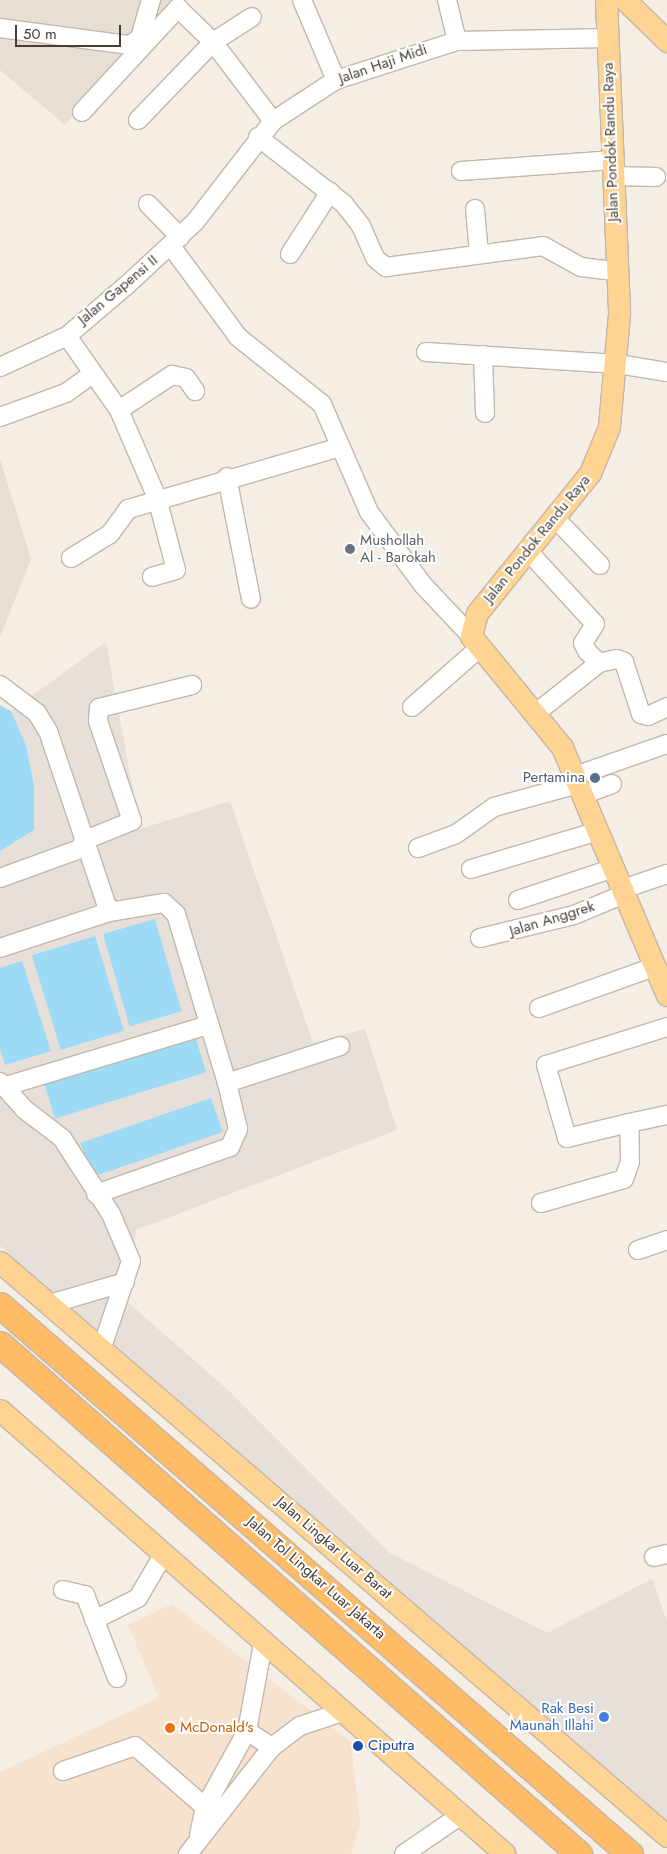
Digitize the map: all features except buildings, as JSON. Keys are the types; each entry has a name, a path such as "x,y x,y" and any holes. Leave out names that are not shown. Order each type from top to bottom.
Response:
{"highway":[{"name":"Jalan Tol Lingkar Luar Jakarta","path":"0,1305 630,1854"},
{"path":"0,1344 579,1854"}],"main road":[{"name":"Jalan Pondok Randu Raya","path":"475,643 477,613 555,518 599,455 609,427 618,364 614,168 606,0"},
{"path":"625,0 667,41"},
{"path":"475,643 536,713 562,747 595,832 667,995"},
{"name":"Jalan Lingkar Luar Barat","path":"0,1262 102,1347 667,1836"},
{"path":"0,1410 263,1644 505,1854"}],"street":[{"path":"0,28 130,45 140,38 151,0"},
{"path":"302,0 336,80"},
{"path":"446,0 457,41"},
{"path":"82,112 178,8 213,42 273,121"},
{"path":"138,120 213,42 252,17"},
{"name":"Jalan Haji Midi","path":"176,241 205,211 258,137 273,121 336,80 457,41 607,38"},
{"path":"258,137 330,192 353,214 376,258 386,267 543,246 581,267 616,271"},
{"path":"461,171 614,168 656,177"},
{"path":"290,254 330,192"},
{"path":"148,204 176,241 238,337 322,404 337,448 369,512 423,585 475,643 412,707"},
{"path":"475,209 479,254"},
{"name":"Jalan Gapensi II","path":"0,367 67,336 176,241"},
{"name":"Jalan Gapensi II","path":"67,336 119,410 157,498 176,570 170,575 152,577"},
{"path":"426,352 618,364 667,372"},
{"path":"483,356 485,413"},
{"path":"0,417 66,394 92,374"},
{"path":"119,410 172,375 186,378 195,391"},
{"path":"71,558 110,534 128,509 157,498 227,477 337,448"},
{"path":"227,477 251,599"},
{"path":"555,518 600,565"},
{"path":"527,550 592,619 594,629 583,644 599,664"},
{"path":"536,713 599,664 617,659 624,662 643,715 667,707"},
{"path":"0,685 38,713 48,731 84,844 109,912"},
{"path":"0,878 84,844 132,821 98,721 99,708 192,685"},
{"path":"418,848 456,834 494,807 578,785 667,744"},
{"path":"578,785 612,784"},
{"path":"471,869 595,832"},
{"path":"518,900 611,869"},
{"name":"Jalan Anggrek","path":"480,938 574,915 667,874"},
{"path":"0,948 109,912 149,903 172,907 210,1024 238,1129 230,1147 96,1194"},
{"path":"539,1008 654,967"},
{"path":"2,1084 210,1024"},
{"path":"667,1027 545,1067 567,1138 667,1115"},
{"path":"227,1083 340,1046"},
{"path":"2,1084 62,1138 96,1194 111,1214 131,1261 102,1347"},
{"path":"541,1203 624,1179 630,1162 629,1123"},
{"path":"638,1250 667,1240"},
{"path":"50,1304 125,1282"},
{"path":"94,1620 138,1598 163,1555"},
{"path":"63,1590 85,1595 117,1678"},
{"path":"198,1838 206,1807 247,1731 263,1644"},
{"path":"188,1854 198,1838 233,1799 272,1747 300,1726 342,1712"},
{"path":"247,1731 272,1747"},
{"path":"62,1771 134,1746 206,1807"},
{"path":"206,1807 233,1799"},
{"path":"404,1854 461,1816"}],"shaded area":[{"path":"0,0 171,0 65,125 0,70"},
{"path":"0,459 31,559 0,637"},
{"path":"106,642 140,829 230,801 313,1043 365,1029 397,1130 136,1230 124,1299 227,1389 390,1553 547,1633 652,1579 667,1621 667,1820 0,1246 0,851 34,830 34,784 26,745 11,711"},
{"path":"172,1604 351,1742 360,1824 351,1854 0,1854 0,1772 159,1698 128,1625"}],"water":[{"path":"0,705 11,711 26,745 34,785 34,830 0,851"},
{"path":"155,919 181,1011 130,1026 103,934"},
{"path":"95,936 124,1031 61,1050 32,955"},
{"path":"22,961 51,1051 5,1065 0,1049 0,968"},
{"path":"195,1036 206,1072 55,1119 44,1082"},
{"path":"211,1098 223,1132 92,1177 81,1143"}],"place":[{"name":"Mushollah Al - Barokah","path":"350,549"},
{"name":"Pertamina","path":"595,778"},
{"name":"Rak Besi Maunah Illahi","path":"604,1717"},
{"name":"McDonald's","path":"170,1728"},
{"name":"Ciputra","path":"358,1746"}]}
